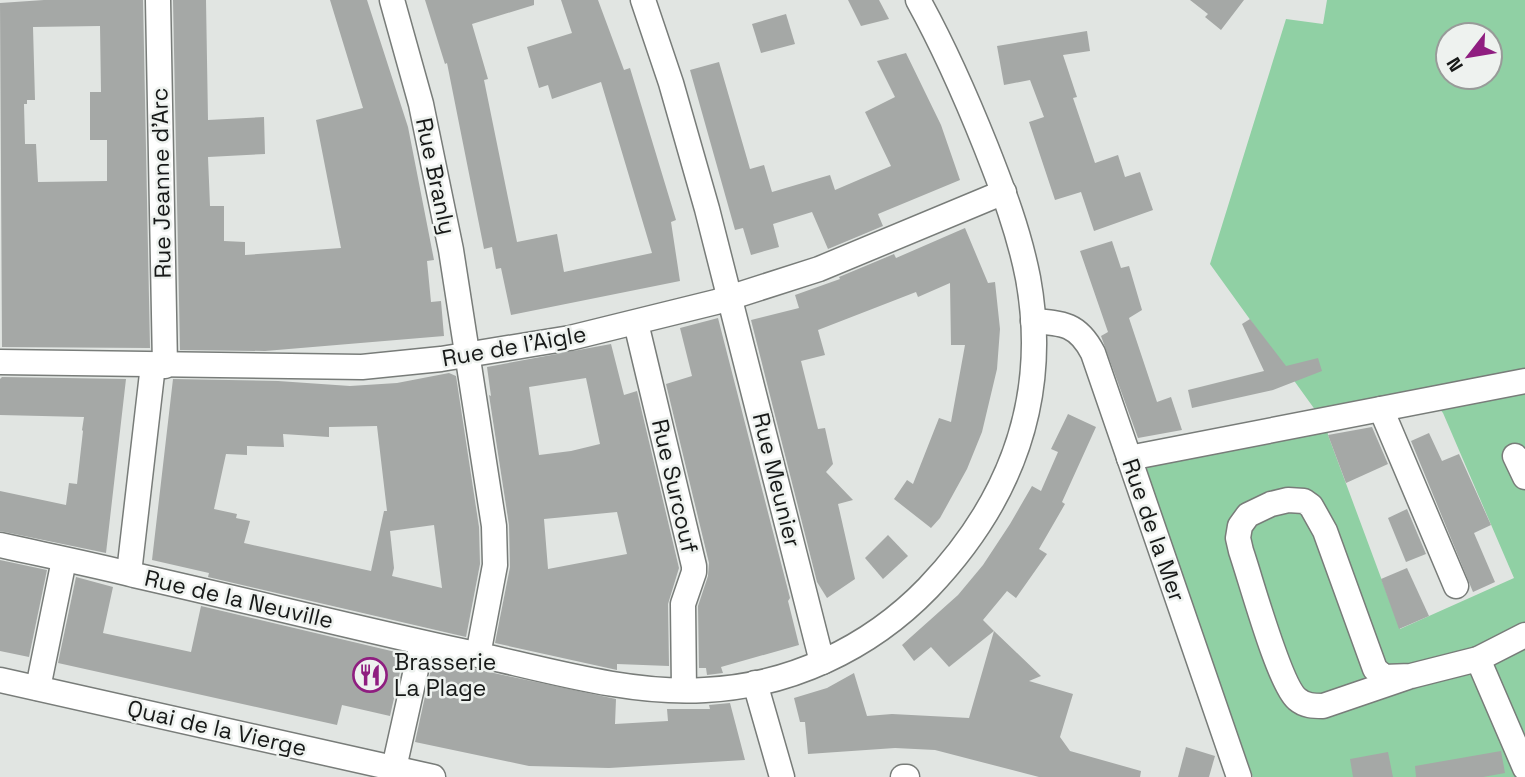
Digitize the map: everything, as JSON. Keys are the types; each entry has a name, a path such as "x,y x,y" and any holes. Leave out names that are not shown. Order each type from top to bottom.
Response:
{"street":[{"name":"Rue Jeanne d'Arc","path":"129,573 159,366 158,0"},
{"name":"Rue Branly","path":"392,0 428,133 451,250 488,484 495,545 492,586 478,655"},
{"name":"Rue Meunier","path":"643,0 671,83 731,298 822,662"},
{"name":"Rue de la Neuville","path":"0,545 422,643 631,686 704,690 755,683 822,662 858,644 909,606 956,556 989,511 1007,476 1025,422 1031,384 1032,321 1023,256 1004,192 955,74 918,0"},
{"name":"Rue de l'Aigle","path":"0,362 362,367 467,355 570,338 731,298 855,255 1004,192"},
{"name":"Rue de la Mer","path":"1032,321 1068,325 1088,343 1239,777"},
{"name":"Rue Surcouf","path":"636,323 694,566 683,604 684,690"},
{"path":"1129,458 1525,381"},
{"path":"1381,408 1456,586"},
{"path":"1411,676 1384,677 1375,669 1325,531 1311,506 1304,501 1288,500 1271,504 1248,515 1240,526 1238,538 1241,551 1282,673 1297,700 1310,706 1323,706 1411,676 1478,659 1525,635"},
{"path":"38,688 64,560"},
{"path":"394,768 422,643"},
{"path":"1478,659 1525,773"},
{"name":"Quai de la Vierge","path":"0,680 433,777"},
{"path":"755,683 782,777"}],"green space":[{"path":"1327,0 1525,0 1525,777 1253,777 1143,465 1326,425 1210,264 1286,19 1323,24","holes":["1438,407 1443,413 1514,578 1400,629 1328,435 1327,426"]}],"building":[{"path":"143,0 150,348 2,347 0,3","holes":["100,26 101,92 90,92 90,140 107,140 107,181 38,182 36,144 25,144 24,104 27,104 27,100 35,100 33,27"]},
{"path":"173,0 206,0 208,120 264,117 265,154 208,157 210,206 224,206 224,241 245,242 245,255 341,248 316,120 363,108 330,0 367,0 408,127 434,260 427,261 431,302 441,301 444,336 265,351 180,350"},
{"path":"425,0 534,0 534,5 472,24 488,79 484,80 517,242 557,234 564,272 652,253 601,82 552,99 548,85 539,88 527,47 572,33 561,0 598,0 624,70 630,68 676,220 671,222 680,281 511,315 501,268 496,269 492,247 484,249 447,63 445,64"},
{"path":"848,0 879,0 889,19 861,26"},
{"path":"1190,0 1244,0 1221,30 1205,17 1208,14"},
{"path":"786,14 795,44 761,53 752,24"},
{"path":"1087,31 1090,51 1063,55 1077,97 1073,98 1095,163 1118,155 1125,177 1140,172 1153,210 1094,231 1081,192 1055,200 1029,122 1044,117 1030,80 1004,85 997,46"},
{"path":"906,53 941,125 960,180 878,214 883,226 828,249 812,212 773,224 779,247 751,255 743,228 735,230 690,70 719,62 750,169 764,165 772,192 830,175 835,190 891,166 865,112 895,97 877,61"},
{"path":"965,228 988,283 995,282 1000,329 997,369 982,432 967,469 940,518 931,528 894,499 907,480 913,484 939,418 951,422 965,345 951,345 950,283 918,297 916,292 818,330 825,355 801,361 818,429 825,428 833,464 826,472 853,500 838,504 855,579 827,598 817,582 751,320 799,308 795,295 840,279 839,277 894,254 896,258"},
{"path":"1112,241 1121,268 1129,266 1142,310 1129,318 1157,402 1171,397 1182,430 1138,438 1101,336 1108,332 1080,251"},
{"path":"718,318 790,598 788,601 799,645 721,667 723,673 707,675 706,668 699,668 698,606 708,576 709,563 666,384 692,376 680,328"},
{"path":"1250,319 1286,366 1318,358 1322,371 1273,390 1192,408 1188,390 1264,371 1242,324"},
{"path":"611,344 624,395 637,391 679,568 668,604 669,666 617,664 617,670 495,643 510,567 509,525 487,367","holes":["586,378 600,444 539,455 529,387","617,512 627,554 548,569 544,519"]},
{"path":"449,373 456,376 479,527 480,564 466,637 208,577 209,573 152,560 173,379 278,381 350,386 397,383","holes":["377,426 387,511 384,511 371,571 244,543 250,521 236,518 237,514 214,509 226,454 247,455 247,446 284,447 283,434 329,437 329,427","434,525 442,588 392,576 394,568 390,531"]},
{"path":"2,377 126,379 106,553 0,531 0,491 66,505 69,483 77,484 84,417 0,415"},
{"path":"1068,414 1096,427 1062,502 1065,504 1039,549 1047,554 1016,598 1007,591 983,620 994,631 949,667 931,647 914,661 902,645 958,595 983,565 1032,486 1041,491 1058,452 1051,449"},
{"path":"1372,427 1388,464 1346,483 1328,435"},
{"path":"1429,433 1442,461 1459,454 1491,525 1474,533 1495,582 1473,592 1411,441"},
{"path":"1407,509 1426,554 1406,562 1388,518"},
{"path":"888,535 908,556 883,579 865,558"},
{"path":"0,560 47,570 29,657 0,651"},
{"path":"1407,568 1429,616 1399,629 1381,579"},
{"path":"76,577 113,587 103,633 191,652 201,606 404,654 390,716 342,705 337,725 58,663"},
{"path":"994,631 1041,676 1029,681 1073,694 1060,737 1070,751 1141,771 1140,777 1039,777 935,750 895,748 808,754 805,722 800,722 794,698 827,688 854,673 867,716 892,714 969,718"},
{"path":"433,660 616,699 615,724 668,721 667,709 710,709 709,705 730,703 745,760 609,768 529,766 415,742"},
{"path":"1186,747 1215,756 1209,777 1178,777"},
{"path":"1501,751 1505,773 1483,777 1416,777 1415,766"},
{"path":"1388,752 1393,777 1353,777 1350,759"}],"place":[{"name":"Brasserie La Plage","path":"370,675"}]}
